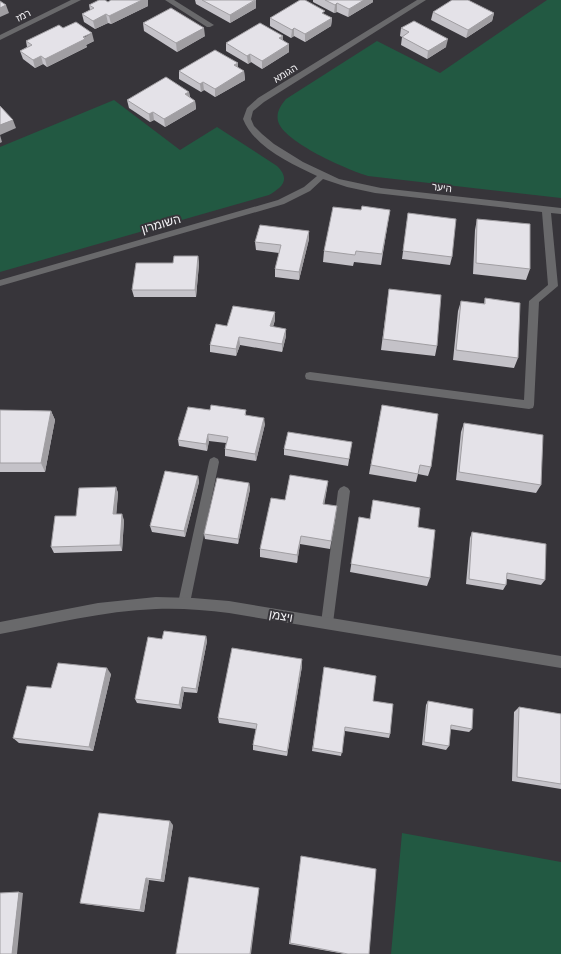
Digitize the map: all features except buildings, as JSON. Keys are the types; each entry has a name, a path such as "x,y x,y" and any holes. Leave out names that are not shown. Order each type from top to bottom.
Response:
{"street":[{"name":"רמז","path":"0,38 77,0"},
{"path":"168,0 210,25"},
{"name":"הגומא","path":"322,176 299,164 256,134 251,129 247,120 250,110 261,100 422,0"},
{"name":"היער","path":"322,176 343,184 370,189 561,212"},
{"name":"השומרון","path":"0,283 281,202 307,189 322,176"},
{"path":"310,376 529,405 534,301 553,286 546,210"},
{"path":"184,603 214,462"},
{"path":"327,623 344,491"},
{"name":"ויצמן","path":"0,628 121,606 157,603 184,603 229,607 561,662"}],"green space":[{"path":"547,0 561,0 561,198 368,176 346,168 303,146 291,138 282,129 278,121 278,112 286,99 377,41 440,73"},
{"path":"114,100 180,150 217,127 277,166 283,175 283,183 278,189 269,195 0,272 0,147"},
{"path":"402,833 561,862 561,954 391,954"}]}
